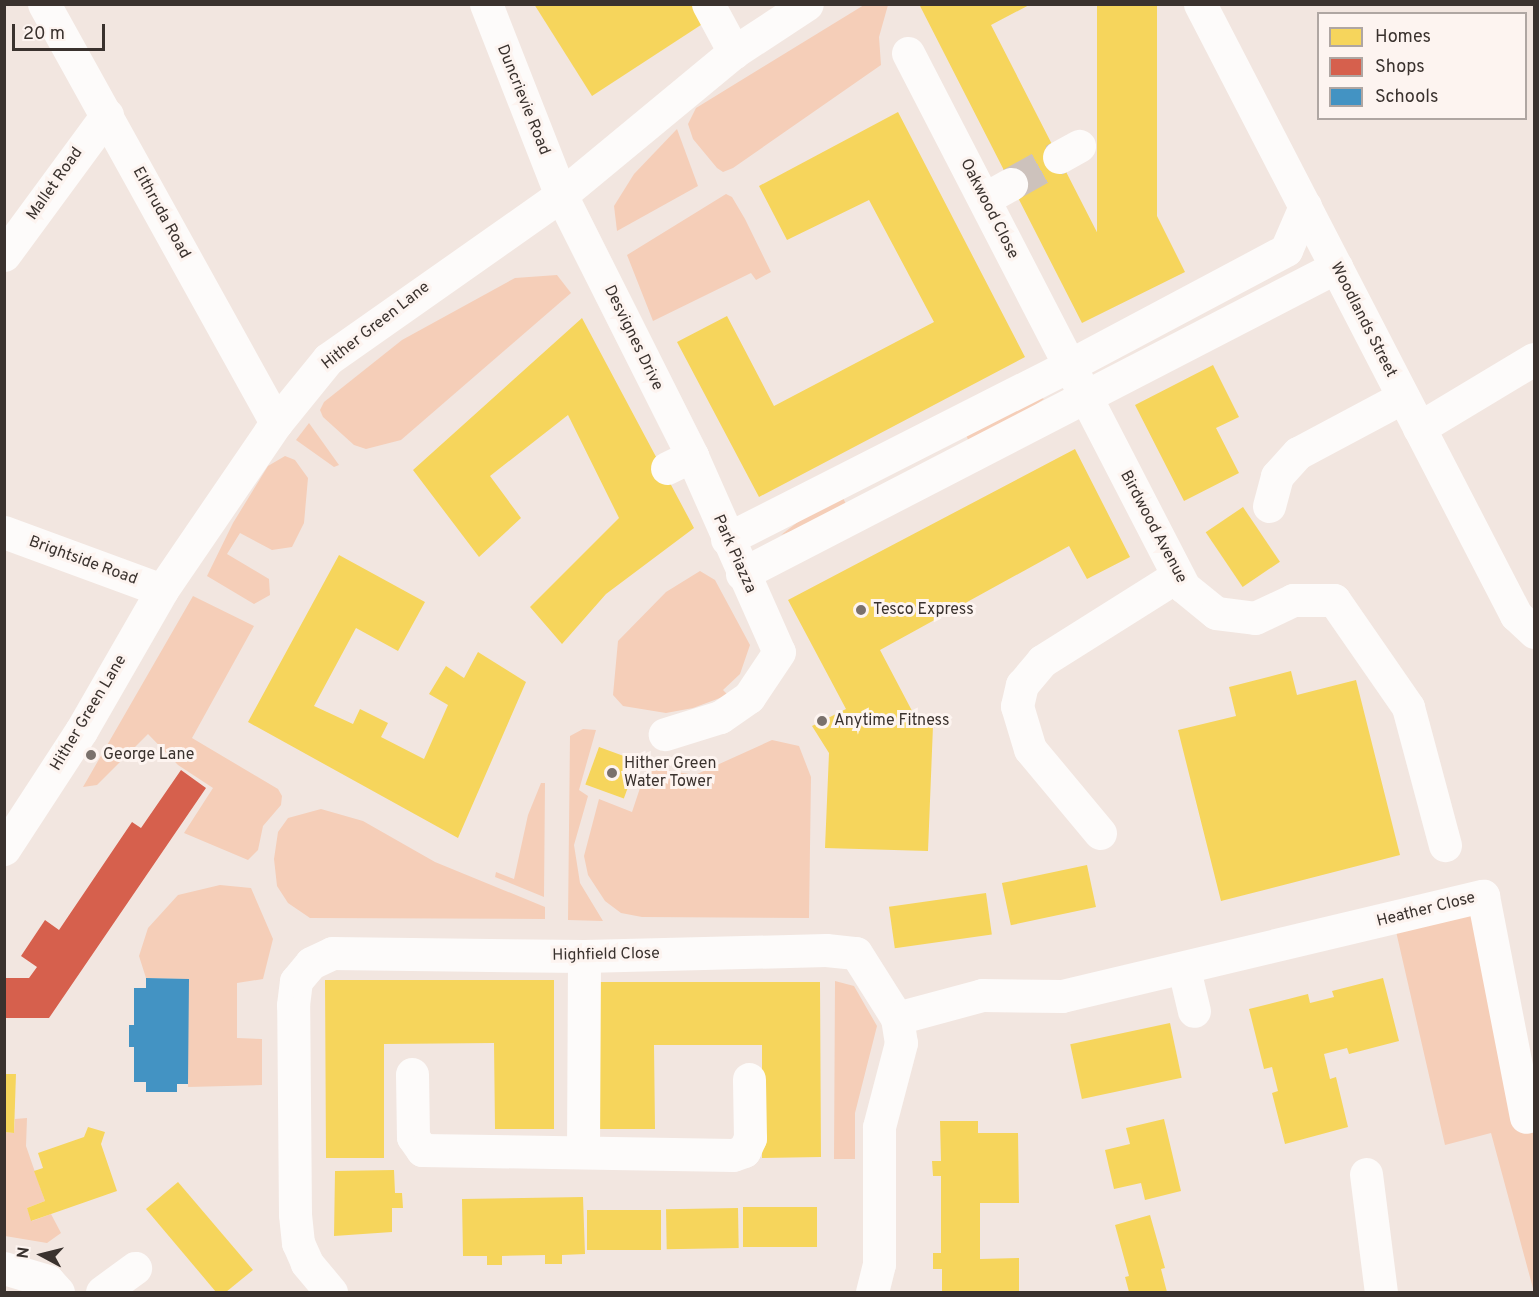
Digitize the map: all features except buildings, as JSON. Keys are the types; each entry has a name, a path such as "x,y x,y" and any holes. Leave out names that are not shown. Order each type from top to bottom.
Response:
{"street":[{"name":"Elthruda Road","path":"44,4 276,423"},
{"name":"Duncrievie Road","path":"486,4 561,195"},
{"path":"708,4 734,52"},
{"name":"Hither Green Lane","path":"4,849 81,731 162,590 276,423 328,359 561,195 734,52 807,4"},
{"name":"Woodlands Street","path":"1200,4 1516,615 1533,632"},
{"name":"Oakwood Close","path":"908,53 998,191 1068,366"},
{"name":"Mallet Road","path":"4,255 107,115"},
{"name":"Desvignes Drive","path":"561,195 679,462"},
{"path":"727,539 1068,366 1286,250 1305,206"},
{"path":"742,574 1087,398 1336,267"},
{"path":"1419,428 1534,359"},
{"name":"Birdwood Avenue","path":"1068,366 1087,398 1184,587 1216,613 1256,618 1293,600 1334,600 1408,707 1445,845"},
{"path":"1269,506 1277,476 1298,453 1403,397"},
{"name":"Park Piazza","path":"665,734 720,717 749,697 779,652 727,539 679,462"},
{"name":"Brightside Road","path":"4,532 162,590"},
{"path":"1100,833 1030,749 1017,706 1022,685 1042,660 1177,576"},
{"name":"Heather Close","path":"897,1018 982,995 1062,996 1184,969 1483,896 1526,1117"},
{"name":"Highfield Close","path":"331,1293 307,1263 298,1243 295,1214 293,1005 302,972 320,957 332,953 584,956 826,950 856,953 897,1018 901,1043 879,1126 879,1264 872,1293"},
{"path":"583,1152 584,956"},
{"path":"1184,969 1194,1011"},
{"path":"412,1074 413,1137 422,1150 733,1155 744,1150 750,1138 749,1079"},
{"path":"1366,1174 1381,1293"},
{"path":"4,1268 48,1281 58,1293"},
{"path":"102,1293 135,1268"}],"shaded area":[{"path":"864,5 888,5 879,37 881,65 733,168 723,172 717,168 693,139 688,124 696,108"},
{"path":"677,129 698,186 617,231 614,206 634,174"},
{"path":"726,194 732,197 745,219 771,272 756,280 751,273 653,321 627,255"},
{"path":"557,275 571,293 401,440 366,449 354,445 323,417 320,410 324,402 402,340 515,278"},
{"path":"1032,393 1044,399 972,448 964,431"},
{"path":"309,423 339,465 334,467 296,440"},
{"path":"285,456 295,460 308,478 304,523 292,547 272,550 240,533 227,554 269,579 270,595 254,604 207,576 233,523 268,466"},
{"path":"839,490 849,510 781,535"},
{"path":"700,571 715,580 750,645 740,674 723,690 728,695 693,708 666,713 623,706 613,695 618,641 666,592"},
{"path":"193,596 254,626 192,738 278,789 282,796 281,805 263,826 258,850 248,860 184,833 213,788 178,765 148,734 97,785 83,787"},
{"path":"583,729 596,730 579,790 588,796 574,845 580,883 603,921 568,920 570,736"},
{"path":"772,740 799,746 811,777 809,918 642,917 621,913 605,901 588,875 584,856 599,799 632,812 647,767 695,775"},
{"path":"541,783 545,783 544,897 495,877 496,872 514,879 528,815"},
{"path":"321,809 363,821 435,862 545,907 545,919 310,918 288,903 277,886 274,859 278,832 288,818"},
{"path":"220,885 251,888 273,939 263,979 237,983 237,1038 262,1039 262,1085 188,1087 188,979 146,978 139,956 148,928 178,895"},
{"path":"1467,913 1478,921 1534,1107 1534,1292 1491,1133 1445,1145 1395,927"},
{"path":"835,981 854,986 877,1026 855,1113 855,1159 834,1159"},
{"path":"27,1118 26,1146 45,1201 27,1208 32,1221 51,1214 61,1233 47,1243 5,1236 4,1132 14,1133 15,1119"}],"tunnel":[{"path":"1011,184 1059,157"}],"place":[{"name":"Tesco Express","path":"861,610"},
{"name":"Anytime Fitness","path":"822,721"},
{"name":"George Lane","path":"91,755"},
{"name":"Hither Green Water Tower","path":"612,773"}]}
